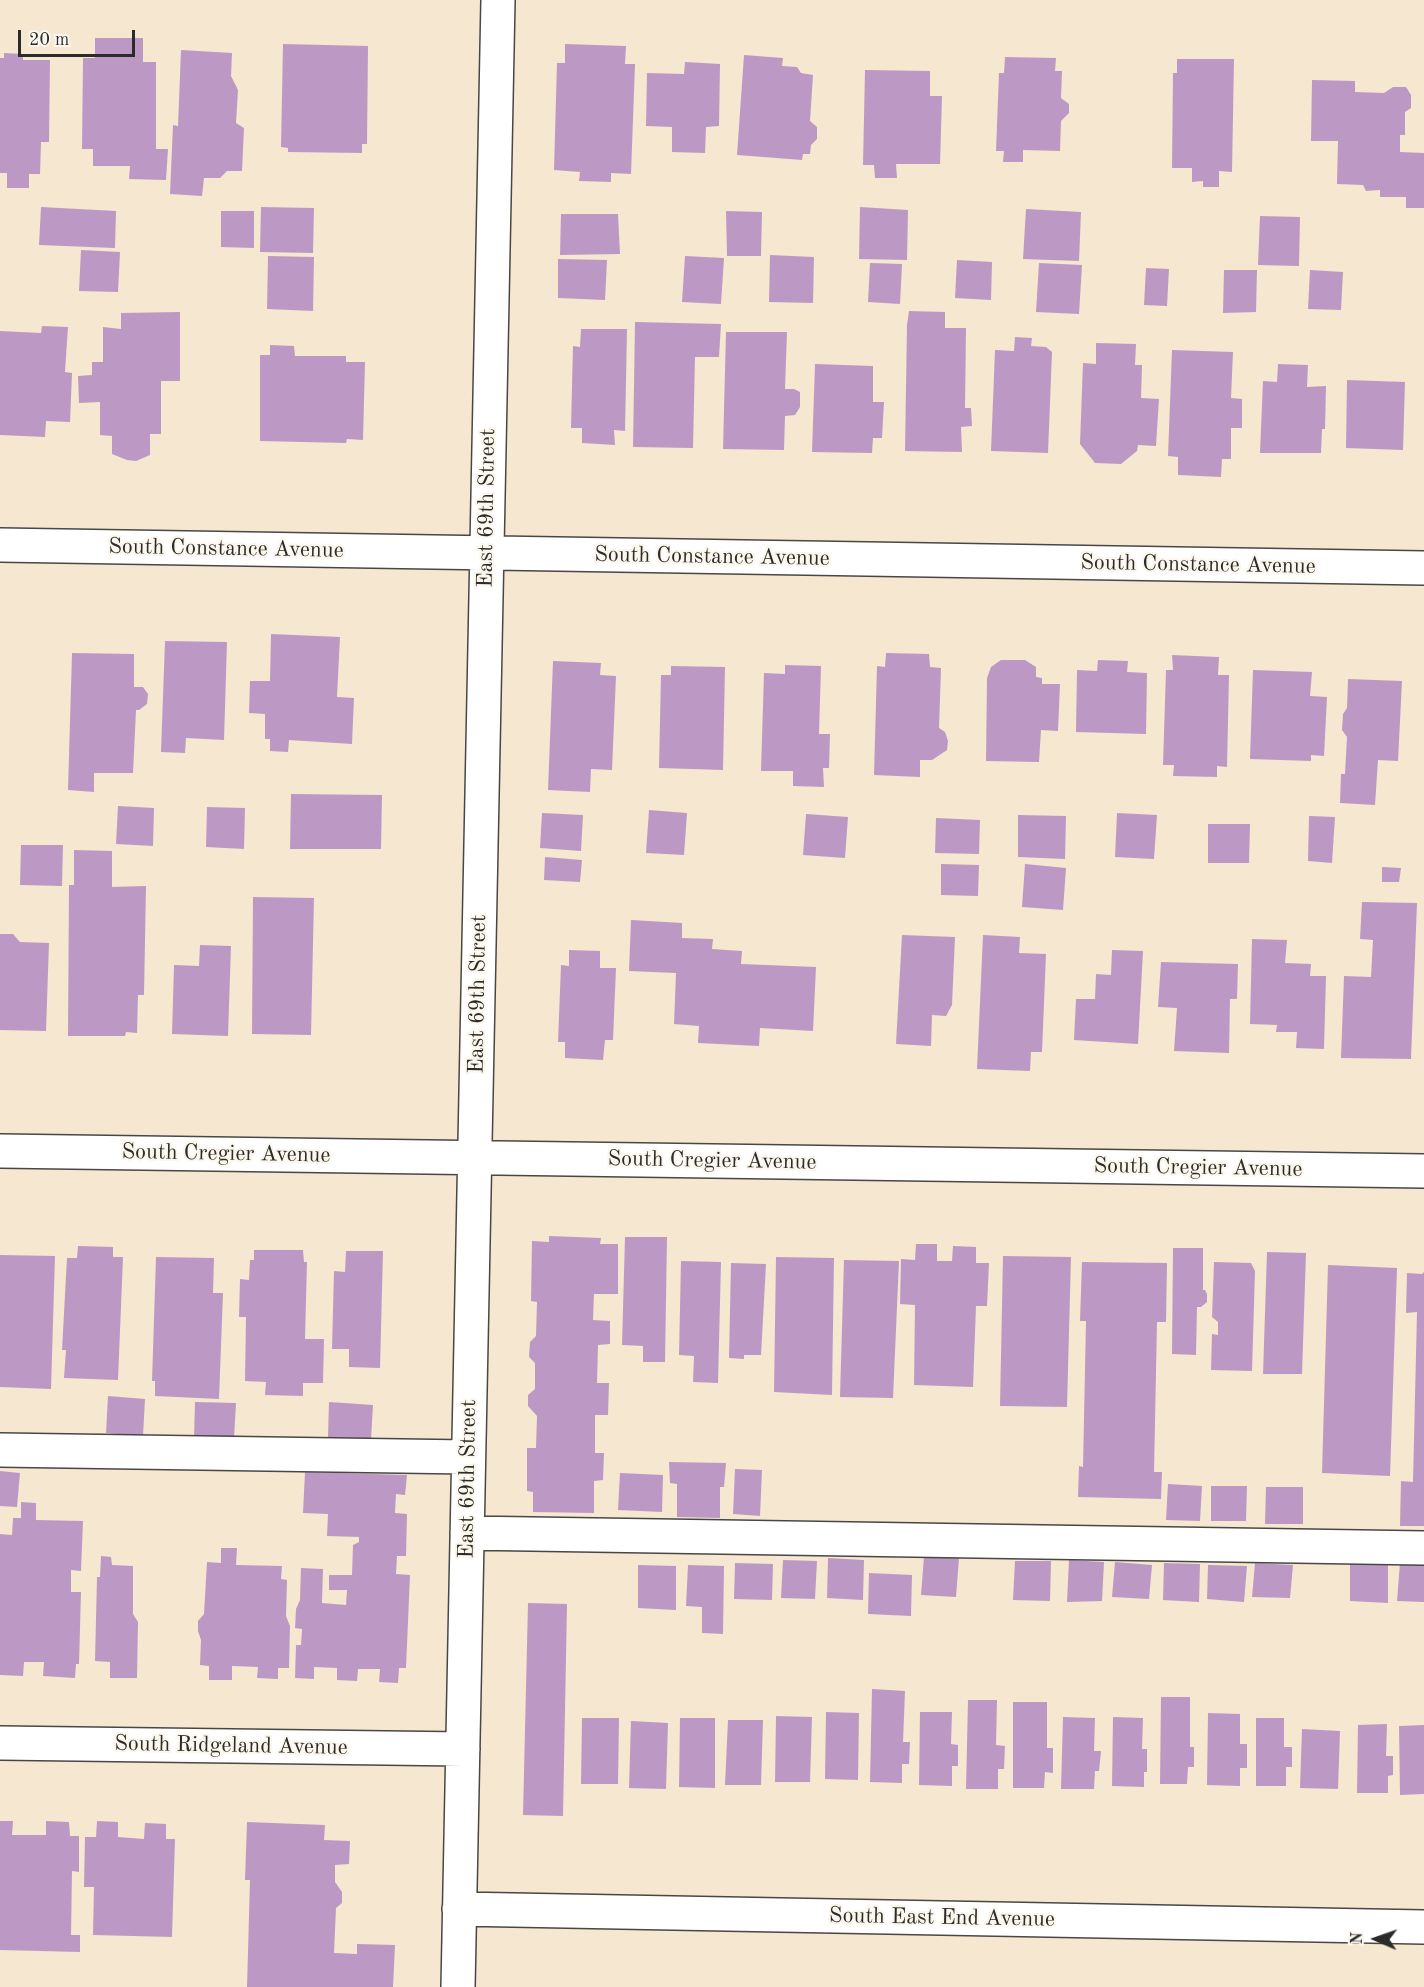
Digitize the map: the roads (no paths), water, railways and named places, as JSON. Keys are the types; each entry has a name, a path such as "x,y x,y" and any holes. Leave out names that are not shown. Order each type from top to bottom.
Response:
{"street":[{"name":"East 69th Street","path":"458,1987 498,0"},
{"name":"South Constance Avenue","path":"0,545 1424,568"},
{"name":"South Cregier Avenue","path":"0,1151 1424,1171"},
{"path":"0,1450 468,1457"},
{"path":"467,1533 1424,1548"},
{"name":"South Ridgeland Avenue","path":"0,1743 463,1749"},
{"name":"South East End Avenue","path":"459,1909 1424,1928"}]}
